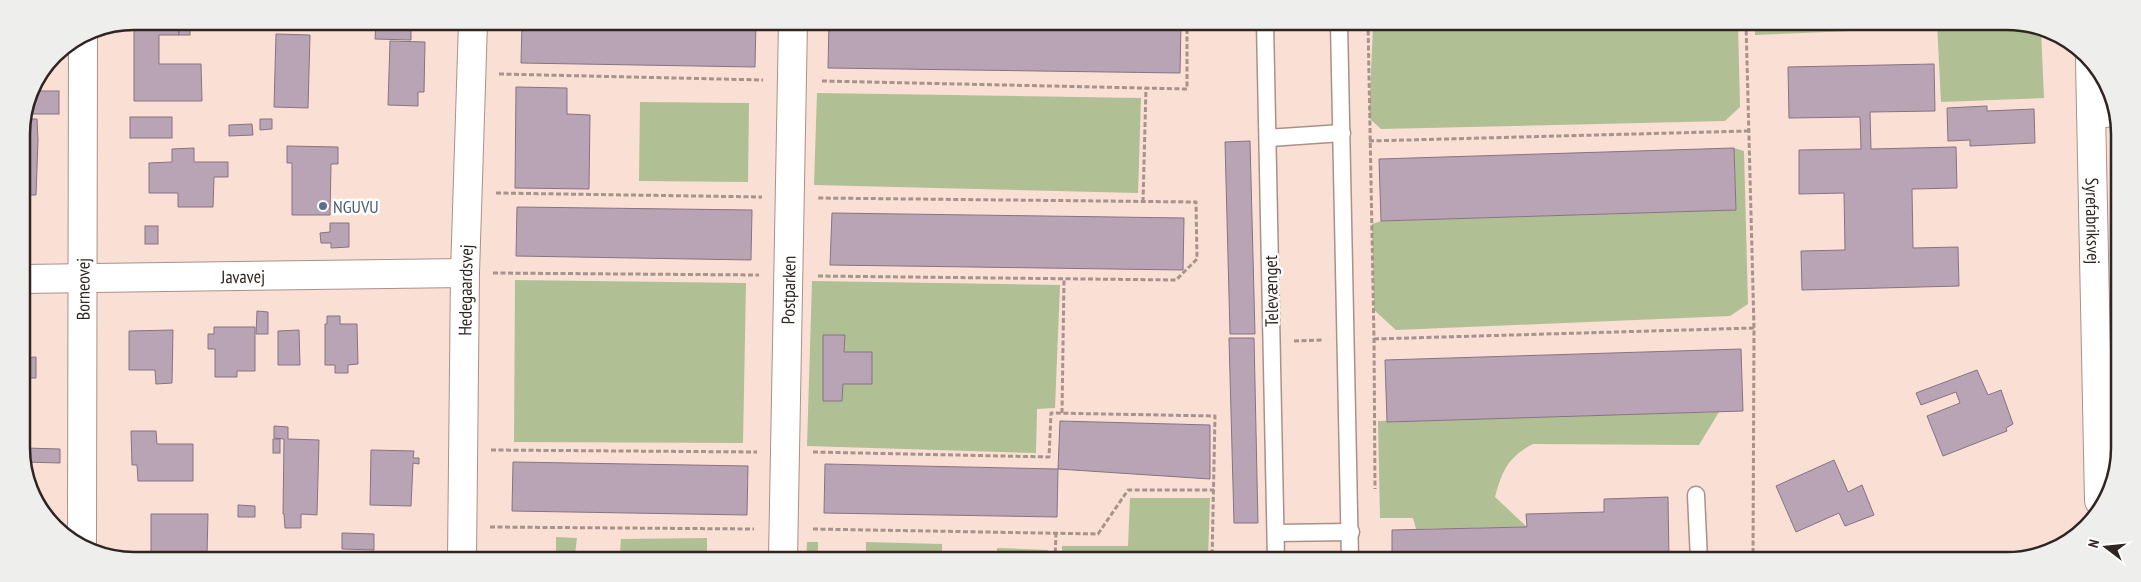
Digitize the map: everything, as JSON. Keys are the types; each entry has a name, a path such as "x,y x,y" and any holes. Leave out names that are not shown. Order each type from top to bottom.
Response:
{"street":[{"name":"Hedegaardsvej","path":"462,552 465,273 473,30"},
{"name":"Postparken","path":"783,552 788,197 793,30"},
{"name":"Borneovej","path":"82,538 83,44"},
{"name":"Syrefabriksvej","path":"2095,80 2104,113 2099,496"},
{"name":"Javavej","path":"30,279 465,273"}],"lane":[{"name":"Televænget","path":"1265,30 1276,552"},
{"path":"1339,30 1350,552"},
{"path":"1268,138 1343,137"},
{"path":"1696,495 1698,552"},
{"path":"1276,533 1351,532"}],"path":[{"path":"471,74 1187,89 1187,30"},
{"path":"1368,30 1375,493"},
{"path":"1746,30 1754,328 1753,552"},
{"path":"1143,202 1146,88"},
{"path":"1343,137 1370,141 1748,131"},
{"path":"465,273 1176,280 1197,259 1196,202 467,192"},
{"path":"1062,413 1064,278"},
{"path":"1272,342 1754,328"},
{"path":"1050,458 1051,413 1215,416 1212,552"},
{"path":"462,526 1098,534 1128,490 1214,490"},
{"path":"1056,533 1056,552"}],"green space":[{"path":"1373,30 1738,30 1740,107 1725,121 1381,129 1369,118"},
{"path":"1755,30 1876,30 1755,35"},
{"path":"1937,30 2007,30 2027,32 2041,36 2044,98 1941,102"},
{"path":"817,93 1141,98 1138,193 814,185"},
{"path":"640,102 749,103 748,182 639,181"},
{"path":"1734,148 1744,151 1748,304 1730,316 1396,330 1374,310 1372,224 1381,221 1736,210"},
{"path":"515,280 746,283 743,443 514,442"},
{"path":"812,281 1060,285 1055,408 1037,409 1036,453 807,446"},
{"path":"1719,412 1699,445 1533,444 1524,449 1507,466 1495,497 1527,527 1416,529 1413,518 1380,518 1378,421"},
{"path":"1130,498 1210,498 1208,552 1062,552 1062,546 1128,546"},
{"path":"556,537 577,538 575,552 556,552"},
{"path":"707,538 707,552 620,552 621,539"},
{"path":"807,542 818,542 818,552 806,552"},
{"path":"866,542 942,544 942,552 866,552"},
{"path":"997,548 1048,550 1048,552 997,552"}],"building":[{"path":"134,30 179,30 179,35 159,35 159,64 201,64 202,101 134,101"},
{"path":"179,30 190,30 190,35 179,35"},
{"path":"376,30 411,30 411,40 375,39"},
{"path":"522,30 756,30 755,67 521,63"},
{"path":"829,30 1181,30 1180,73 828,68"},
{"path":"276,34 310,35 308,108 274,107"},
{"path":"390,41 425,42 424,92 418,92 418,106 388,105"},
{"path":"1934,64 1935,111 1870,112 1871,149 1956,147 1957,188 1912,189 1913,248 1958,247 1959,286 1802,290 1801,251 1845,250 1844,193 1799,194 1799,150 1861,149 1860,117 1789,118 1788,67"},
{"path":"516,87 567,88 567,114 590,115 589,189 515,188"},
{"path":"40,91 59,91 59,114 32,114"},
{"path":"1987,106 1987,111 2034,109 2035,143 1970,146 1970,140 1948,141 1947,108"},
{"path":"130,117 172,117 172,138 130,138"},
{"path":"31,119 37,119 36,195 30,195"},
{"path":"260,119 272,119 272,129 260,130"},
{"path":"252,124 253,135 229,136 229,125"},
{"path":"1250,141 1255,334 1230,334 1225,142"},
{"path":"287,146 338,147 338,164 331,164 330,215 292,215 292,163 287,163"},
{"path":"194,148 194,162 228,162 228,177 214,177 213,207 178,207 178,193 149,193 149,163 172,162 172,149"},
{"path":"1734,148 1736,210 1381,221 1379,159"},
{"path":"517,207 752,210 751,260 516,256"},
{"path":"832,213 1184,218 1183,270 830,265"},
{"path":"330,223 349,223 349,247 331,248 331,243 321,243 320,233 330,232"},
{"path":"145,226 158,226 158,244 145,244"},
{"path":"257,311 268,312 268,334 256,334"},
{"path":"327,316 340,316 340,324 357,324 358,364 348,365 348,373 335,373 335,365 325,365 325,324 327,324"},
{"path":"214,327 255,327 255,371 237,371 237,377 215,377 215,349 208,349 208,334 214,334"},
{"path":"173,330 172,383 156,384 155,370 129,370 129,331"},
{"path":"299,330 300,365 278,365 278,331"},
{"path":"823,335 845,335 844,352 872,352 872,384 843,384 842,401 823,401"},
{"path":"1229,338 1254,338 1258,523 1234,523"},
{"path":"1741,349 1743,411 1387,422 1385,360"},
{"path":"30,357 36,357 36,378 30,378"},
{"path":"1977,370 1988,395 2001,390 2013,424 2006,428 2007,431 1943,456 1927,416 1960,403 1956,392 1921,405 1916,393"},
{"path":"1060,421 1210,425 1210,479 1058,469"},
{"path":"274,426 288,427 288,439 319,440 317,515 301,514 301,528 285,528 283,514 284,439 274,438"},
{"path":"131,431 156,431 157,444 193,444 193,481 138,481 137,465 132,465"},
{"path":"273,439 280,439 280,453 273,453"},
{"path":"30,448 60,449 60,463 31,462"},
{"path":"371,450 414,451 413,458 419,458 419,464 413,463 411,506 370,505"},
{"path":"1834,460 1848,492 1862,485 1874,515 1845,526 1839,513 1796,532 1776,486"},
{"path":"513,462 748,466 747,515 512,511"},
{"path":"825,464 1058,469 1057,517 824,513"},
{"path":"1668,497 1669,552 1392,552 1392,530 1527,527 1526,514 1604,512 1604,499"},
{"path":"238,505 255,506 255,517 238,517"},
{"path":"151,514 208,514 207,552 151,552"},
{"path":"342,533 374,534 374,550 342,549"}],"place":[{"name":"NGUVU","path":"323,206"}]}
